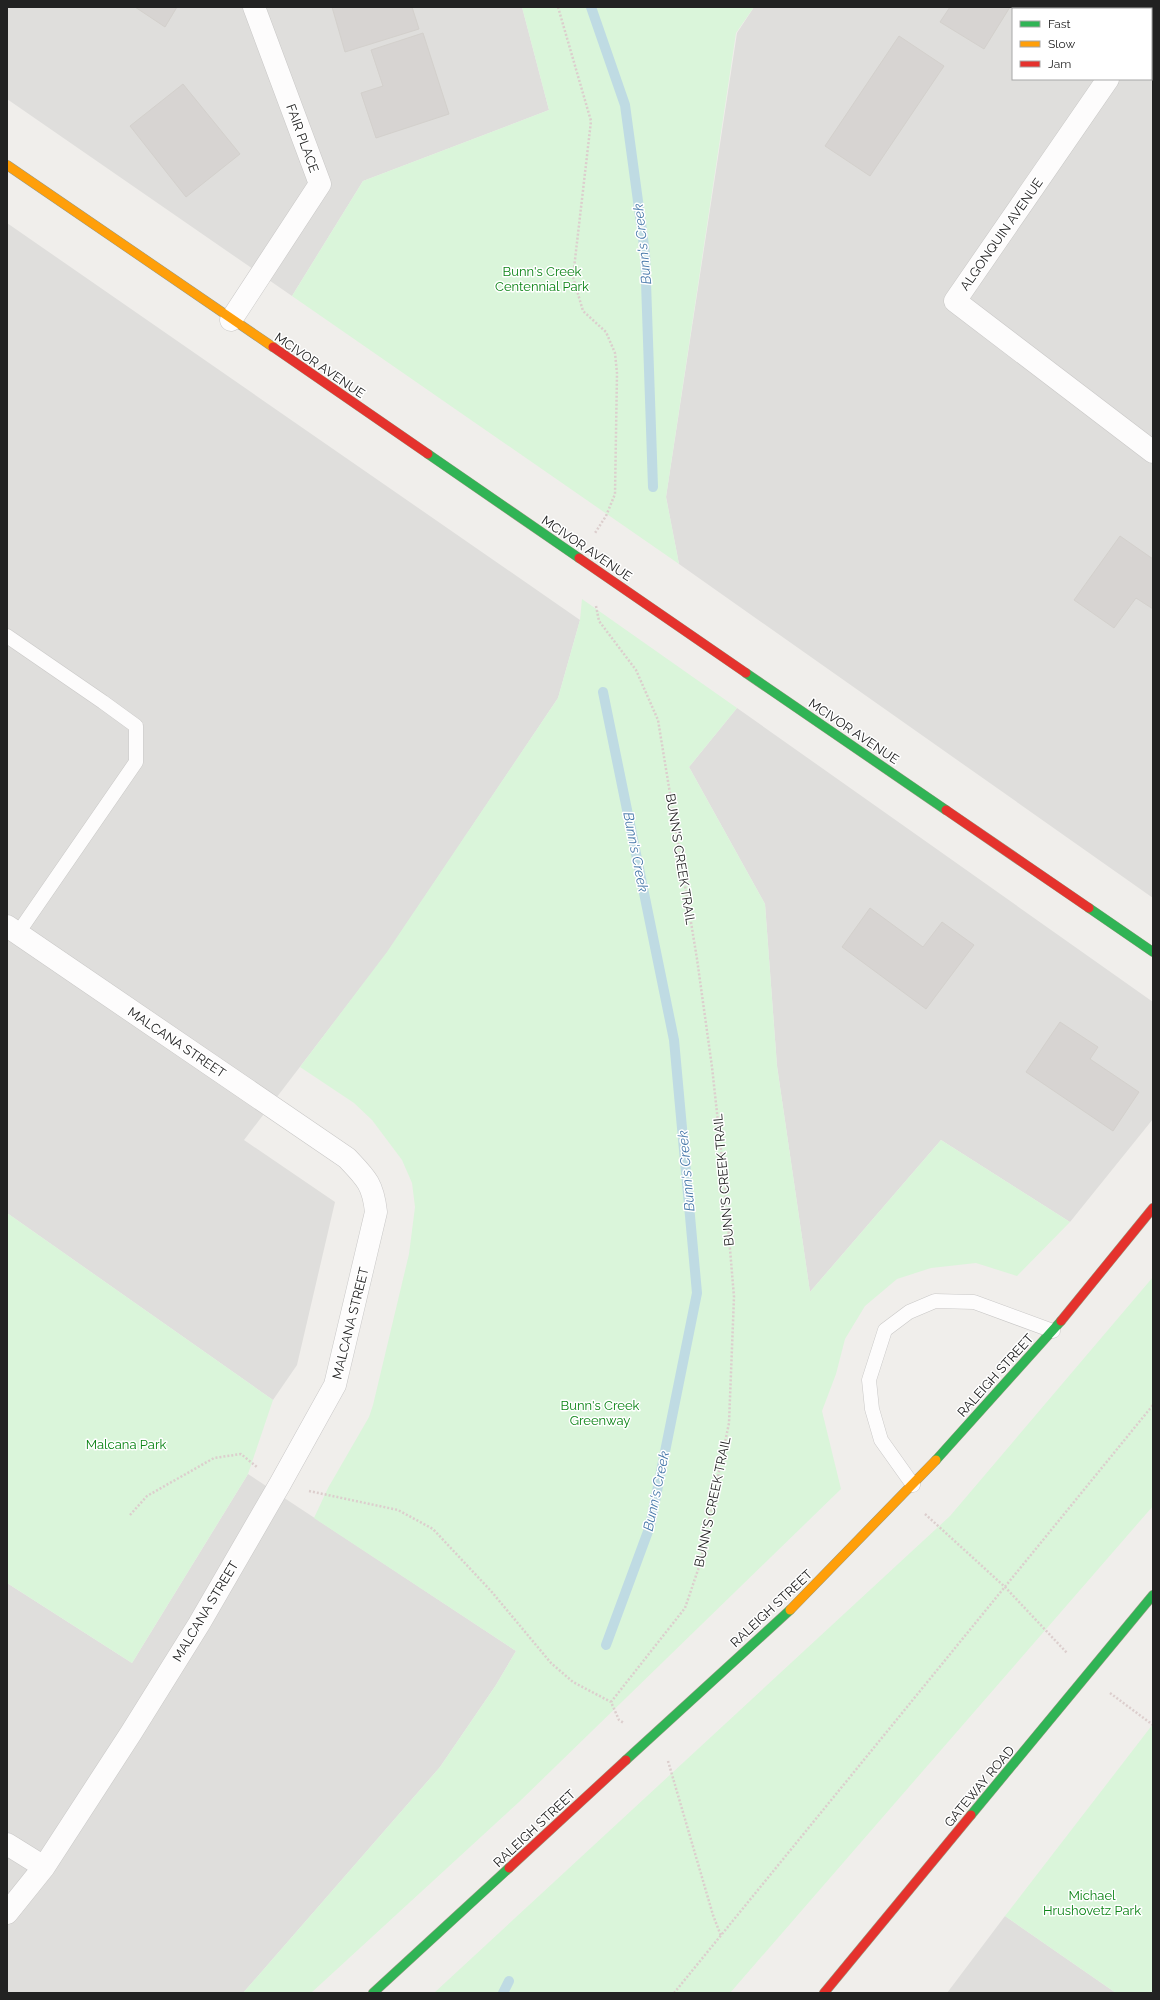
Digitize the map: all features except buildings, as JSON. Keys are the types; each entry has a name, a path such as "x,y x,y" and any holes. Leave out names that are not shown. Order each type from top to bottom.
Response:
{"street":[{"name":"FAIR PLACE","path":"232,320 320,184 254,7"},
{"name":"ALGONQUIN AVENUE","path":"1107,80 954,301 1153,452"},
{"name":"MCIVOR AVENUE","path":"7,165 1153,952"},
{"name":"MALCANA STREET","path":"7,1912 44,1867 81,1812 195,1630 280,1484 335,1385 376,1212 374,1194 367,1179 347,1158 12,929"},
{"name":"RALEIGH STREET","path":"373,1993 798,1602 903,1496 1053,1331 1153,1208"},
{"name":"GATEWAY ROAD","path":"824,1993 1088,1676 1153,1595"},
{"path":"7,1844 44,1867"}],"lane":[{"path":"7,636 104,702 136,726 136,762 12,929"},
{"path":"913,1485 881,1440 872,1409 869,1380 885,1330 909,1312 935,1301 974,1302 1053,1331"}],"path":[{"name":"BUNN'S CREEK TRAIL","path":"558,7 591,121 573,277 583,311 606,332 615,353 617,373 615,494 606,516 589,541 593,592 599,621 636,670 658,720 697,959 711,1060 724,1177 734,1297 729,1423 700,1564 685,1608 611,1702"},
{"path":"674,1993 1153,1405"},
{"path":"130,1515 147,1496 214,1458 241,1454 280,1484 398,1510 433,1529 491,1591 551,1663 573,1682 611,1702 619,1720 648,1740 667,1757 713,1915 721,1936"},
{"path":"903,1496 960,1545 1005,1587 1088,1676 1153,1725"}],"shaded area":[{"path":"7,7 522,7 549,110 363,181 292,296 7,99"},
{"path":"754,7 1153,7 1153,898 679,564 666,497 737,33"},
{"path":"7,223 580,620 558,698 387,953 244,1140 335,1202 297,1365 273,1400 7,1213"},
{"path":"737,708 1153,1002 1153,1119 1070,1222 941,1140 810,1292 777,1066 765,904 689,767"},
{"path":"248,1474 516,1651 496,1685 440,1767 243,1993 7,1993 7,1583 132,1663"},
{"path":"1005,1916 1116,1993 947,1993"}],"green space":[{"name":"Bunn's Creek Centennial Park","path":"522,7 754,7 736,33 666,497 679,564 292,296 363,181 549,110"},
{"name":"Bunn's Creek Greenway","path":"582,599 737,708 689,767 765,904 777,1066 810,1292 941,1140 1070,1222 1017,1276 976,1263 931,1268 897,1279 865,1306 845,1339 836,1374 822,1411 841,1489 519,1802 311,1993 243,1993 440,1767 496,1685 516,1651 314,1518 328,1488 369,1417 373,1405 409,1254 415,1207 412,1183 402,1160 372,1120 354,1103 300,1067 387,952 558,698 580,620"},
{"name":"Malcana Park","path":"7,1213 273,1400 248,1474 132,1663 7,1583"},
{"path":"1153,1277 1153,1506 730,1993 434,1993 950,1516"},
{"name":"Michael Hrushovetz Park","path":"1153,1724 1153,1993 1116,1993 1005,1916"}],"waterway":[{"name":"Bunn's Creek","path":"591,7 625,105 645,253 653,487"},
{"name":"Bunn's Creek","path":"603,692 674,1040 697,1293 650,1526 606,1645"},
{"name":"Bunn's Creek","path":"503,1993 509,1981"}],"traffic: fast":[{"path":"428,454 579,558"},
{"path":"746,673 946,810"},
{"path":"1089,908 1153,952"},
{"path":"936,1460 1061,1321"},
{"path":"971,1815 1153,1595"},
{"path":"626,1760 790,1610"},
{"path":"373,1993 509,1868"}],"traffic: slow":[{"path":"7,165 273,347"},
{"path":"790,1610 936,1460"}],"traffic: jam":[{"path":"273,347 428,454"},
{"path":"579,558 746,673"},
{"path":"946,810 1089,908"},
{"path":"1061,1321 1153,1208"},
{"path":"509,1868 626,1760"},
{"path":"824,1993 971,1815"}]}
